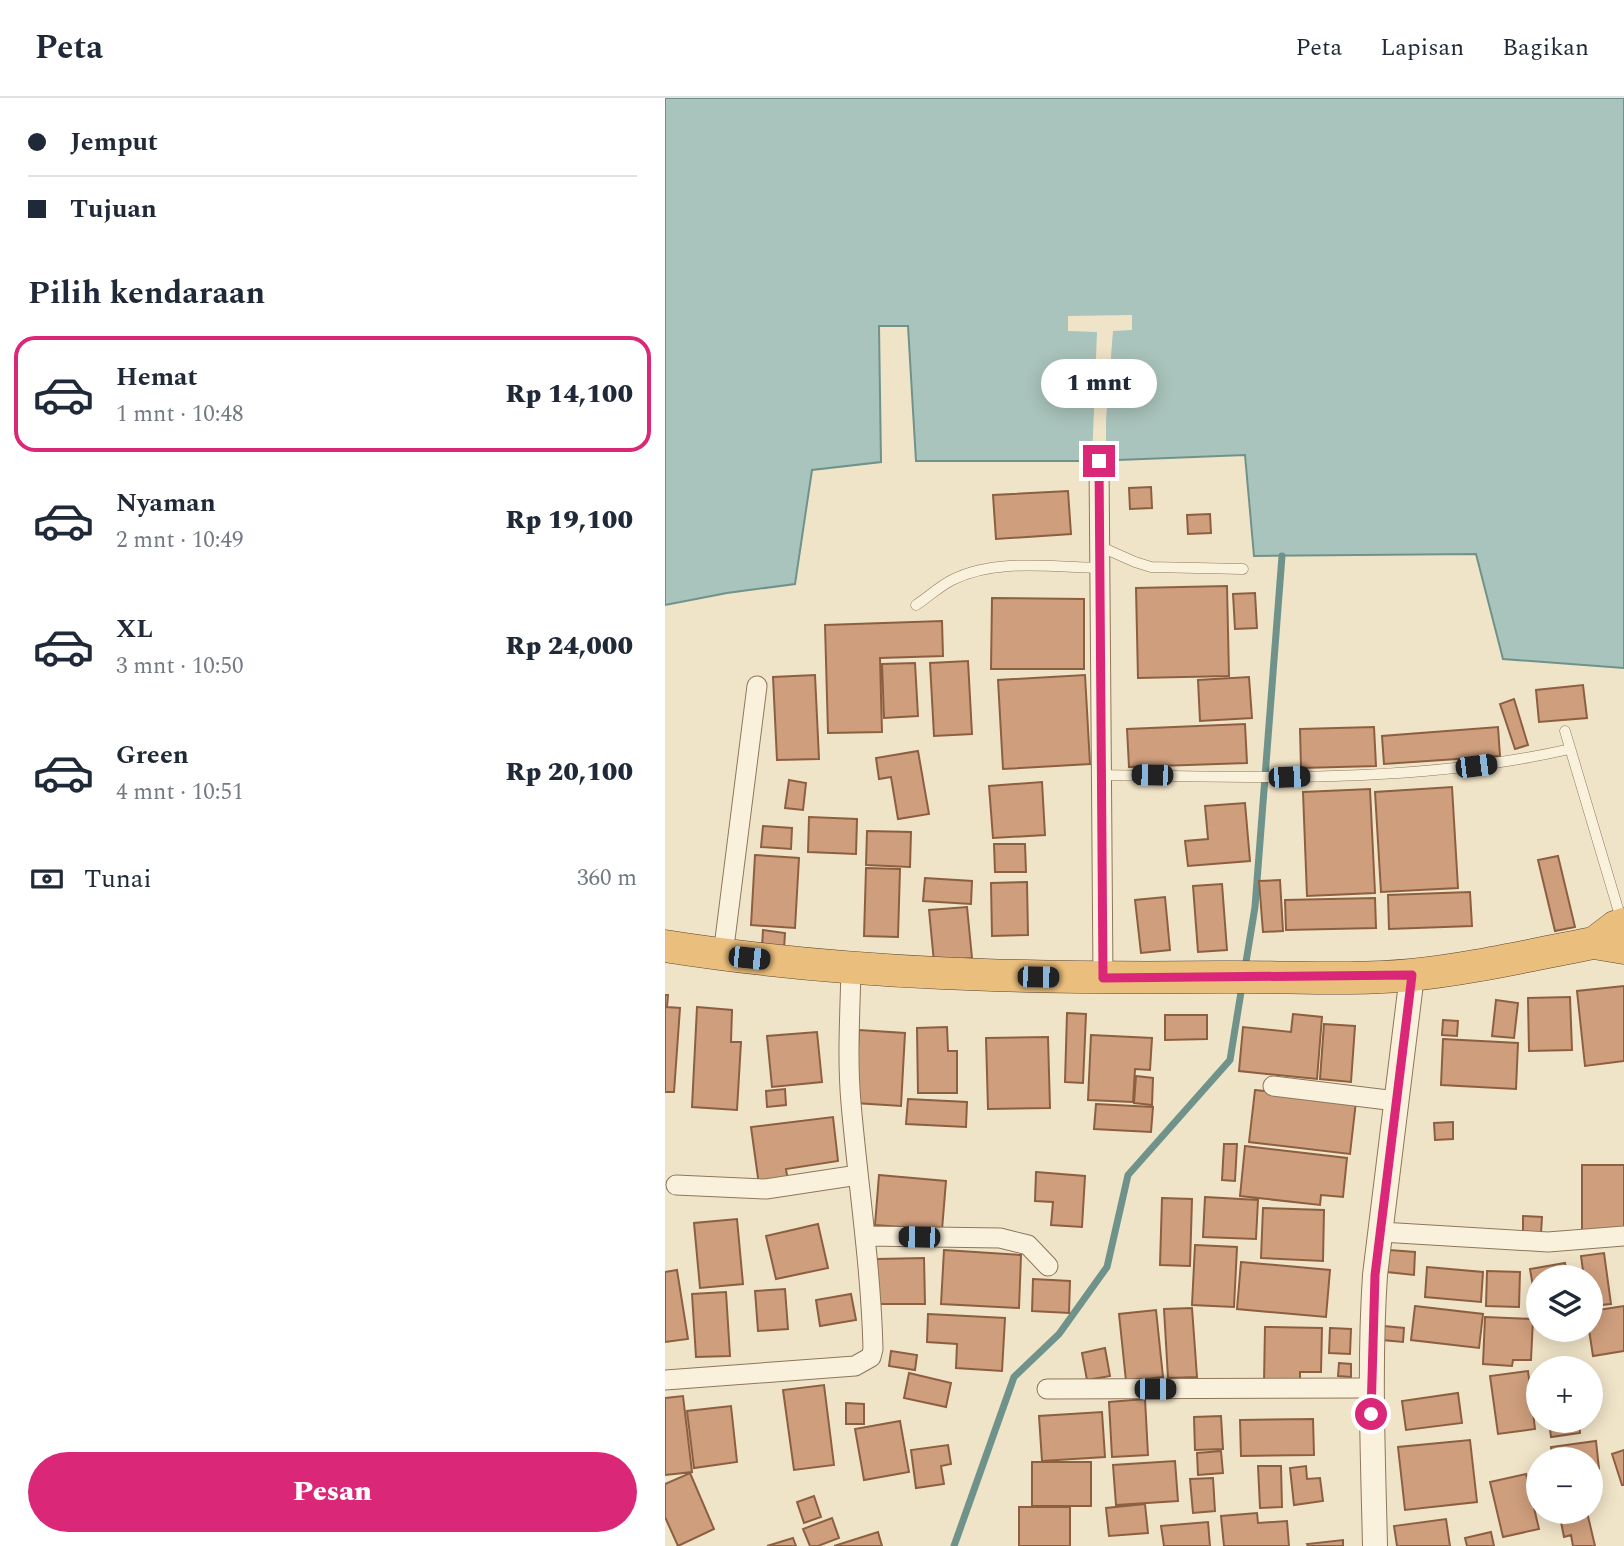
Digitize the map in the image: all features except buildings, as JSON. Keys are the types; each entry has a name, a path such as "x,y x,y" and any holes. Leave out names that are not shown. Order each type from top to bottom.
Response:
{"highway":[{"path":"665,946 851,969 999,976 1259,977 1412,975 1618,934"}],"street":[{"path":"1099,461 1103,978"},
{"path":"723,955 757,685"},
{"path":"665,1380 855,1366 868,1360 873,1351 848,1052 851,969"},
{"path":"1375,1546 1371,1388 1375,1275 1412,975"},
{"path":"1273,1086 1396,1101"},
{"path":"676,1185 766,1189 858,1175"},
{"path":"1381,1232 1548,1242 1624,1237"},
{"path":"865,1236 1008,1240 1028,1245 1048,1266"},
{"path":"1047,1389 1371,1388"}],"lane":[{"path":"1099,546 1151,567 1243,569"},
{"path":"916,605 951,580 977,570 1010,567 1099,568"},
{"path":"1565,731 1618,934"},
{"path":"1103,775 1289,777 1400,774 1527,759 1570,749"}],"water":[{"path":"665,98 1624,98 1624,668 1503,659 1476,554 1254,556 1245,455 1092,461 916,461 908,326 879,326 881,462 812,470 795,584 665,605"}],"pier":[{"path":"1132,315 1132,330 1113,331 1106,420 1106,461 1092,461 1097,332 1068,331 1068,316"}],"waterway":[{"path":"1245,968 1255,907 1282,556"},
{"path":"954,1546 1014,1377 1059,1334 1107,1267 1128,1175 1230,1060 1242,986"}],"route":[{"path":"1099,461 1103,978 1412,975 1375,1275 1371,1414"}]}
